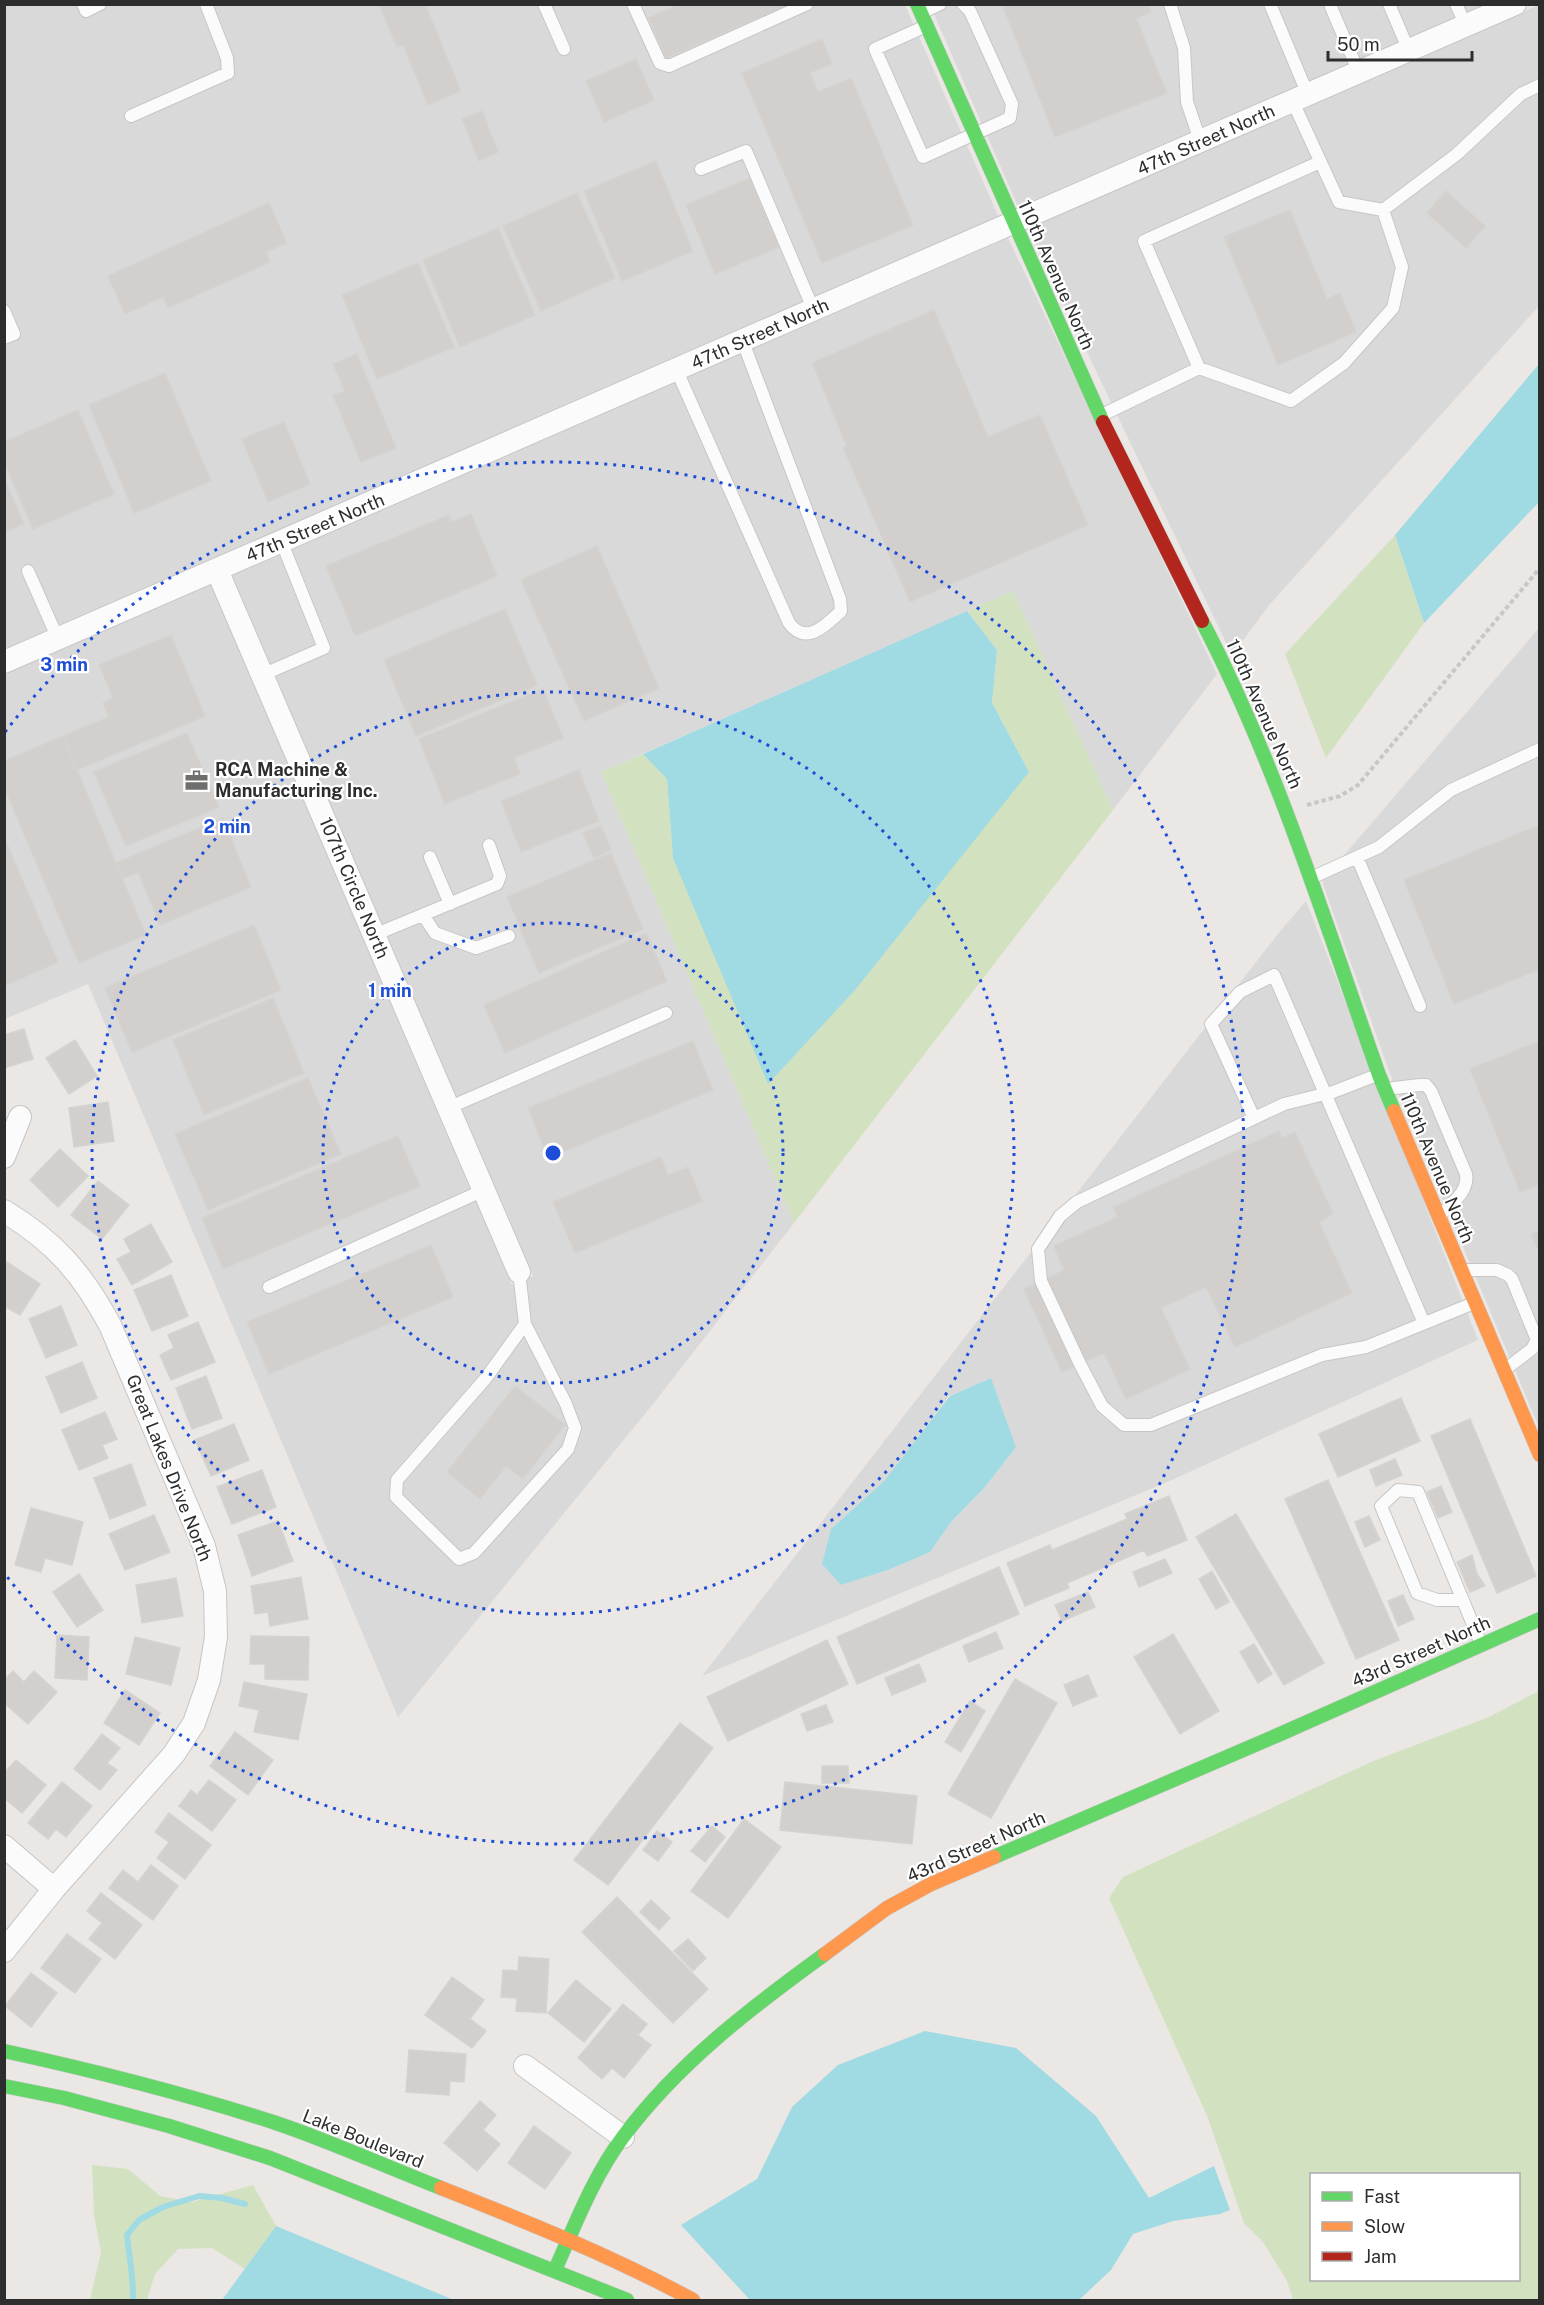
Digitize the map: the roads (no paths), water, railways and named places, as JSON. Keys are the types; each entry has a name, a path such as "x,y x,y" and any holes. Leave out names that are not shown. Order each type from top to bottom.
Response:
{"street":[{"name":"47th Street North","path":"6,656 58,639 282,543 1515,4"},
{"name":"110th Avenue North","path":"921,14 1100,416 1181,582 1231,676 1286,810 1378,1075 1539,1455"},
{"name":"107th Circle North","path":"217,570 519,1272"},
{"path":"4,1157 20,1117"},
{"name":"Great Lakes Drive North","path":"4,1211 29,1226 67,1259 91,1290 110,1325 204,1546 215,1591 216,1636 209,1680 194,1723 174,1754 54,1889 4,1951"},
{"name":"43rd Street North","path":"555,2270 567,2238 593,2185 623,2137 666,2086 759,2002 887,1908 931,1884 1092,1816 1539,1619"},
{"path":"4,1846 54,1889"},
{"name":"Lake Boulevard","path":"4,2051 164,2090 278,2124 567,2238 645,2274 693,2301"},
{"path":"525,2066 623,2137"},
{"path":"4,2086 64,2098 169,2126 270,2158 555,2270 627,2301"}],"lane":[{"path":"83,4 86,11 100,4"},
{"path":"131,116 228,73 227,58 206,4"},
{"path":"544,4 564,49"},
{"path":"633,4 660,63 669,66 807,4"},
{"path":"940,4 921,14 875,49 923,157 1011,118 1012,104 970,11 963,4"},
{"path":"1170,4 1184,48 1187,102 1201,143"},
{"path":"1270,4 1320,162 1339,202 1383,210 1457,154 1521,94 1539,85"},
{"path":"1389,4 1409,51"},
{"path":"1456,4 1466,26"},
{"path":"1331,7 1359,73"},
{"path":"701,169 746,151 814,311"},
{"path":"1199,368 1144,241 1320,162"},
{"path":"1100,416 1199,368 1291,400 1344,363 1393,308 1402,267 1383,210"},
{"path":"4,311 14,334 4,338"},
{"path":"677,371 789,623 796,633 805,635 817,630 841,612 840,599 743,342"},
{"path":"262,675 324,648 282,543"},
{"path":"28,571 58,639"},
{"path":"1310,879 1379,847 1451,790 1539,749"},
{"path":"374,935 497,884 500,876 489,844"},
{"path":"430,857 450,904"},
{"path":"1357,857 1420,1006"},
{"path":"423,915 435,933 476,948 509,936"},
{"path":"1254,1118 1211,1024 1240,993 1274,975 1424,1323"},
{"path":"448,1108 666,1013"},
{"path":"1378,1075 1326,1094 1284,1104 1077,1202 1060,1216 1038,1249 1041,1281 1102,1406 1124,1425 1151,1425 1322,1354 1366,1347 1474,1303"},
{"path":"1384,1089 1426,1085 1431,1091 1466,1174 1467,1183 1462,1193 1438,1217"},
{"path":"269,1287 484,1190"},
{"path":"1461,1270 1497,1270 1512,1279 1537,1340 1532,1349 1503,1371"},
{"path":"519,1272 525,1324 566,1404 575,1428 568,1449 474,1553 459,1559 396,1497 397,1480 486,1378 525,1324"},
{"path":"1463,1600 1437,1600 1417,1593 1381,1506 1398,1490 1418,1492 1482,1645"}],"water":[{"path":"1539,364 1539,502 1424,623 1395,535"},
{"path":"967,611 997,650 992,703 1029,772 855,990 768,1084 673,858 667,779 643,754"},
{"path":"991,1378 1016,1447 985,1487 951,1522 930,1552 888,1570 841,1585 822,1564 831,1529 884,1481 950,1396"},
{"path":"925,2031 1016,2048 1096,2116 1149,2198 1214,2166 1230,2210 1220,2214 1173,2221 1133,2234 1111,2270 1079,2300 750,2300 681,2225 757,2179 792,2107 838,2065"},
{"path":"276,2226 454,2300 222,2300"}],"waterway":[{"path":"133,2300 127,2235 139,2220 163,2207 199,2196 222,2198 245,2204"}],"place":[{"name":"RCA Machine & Manufacturing Inc.","path":"197,780"}]}
